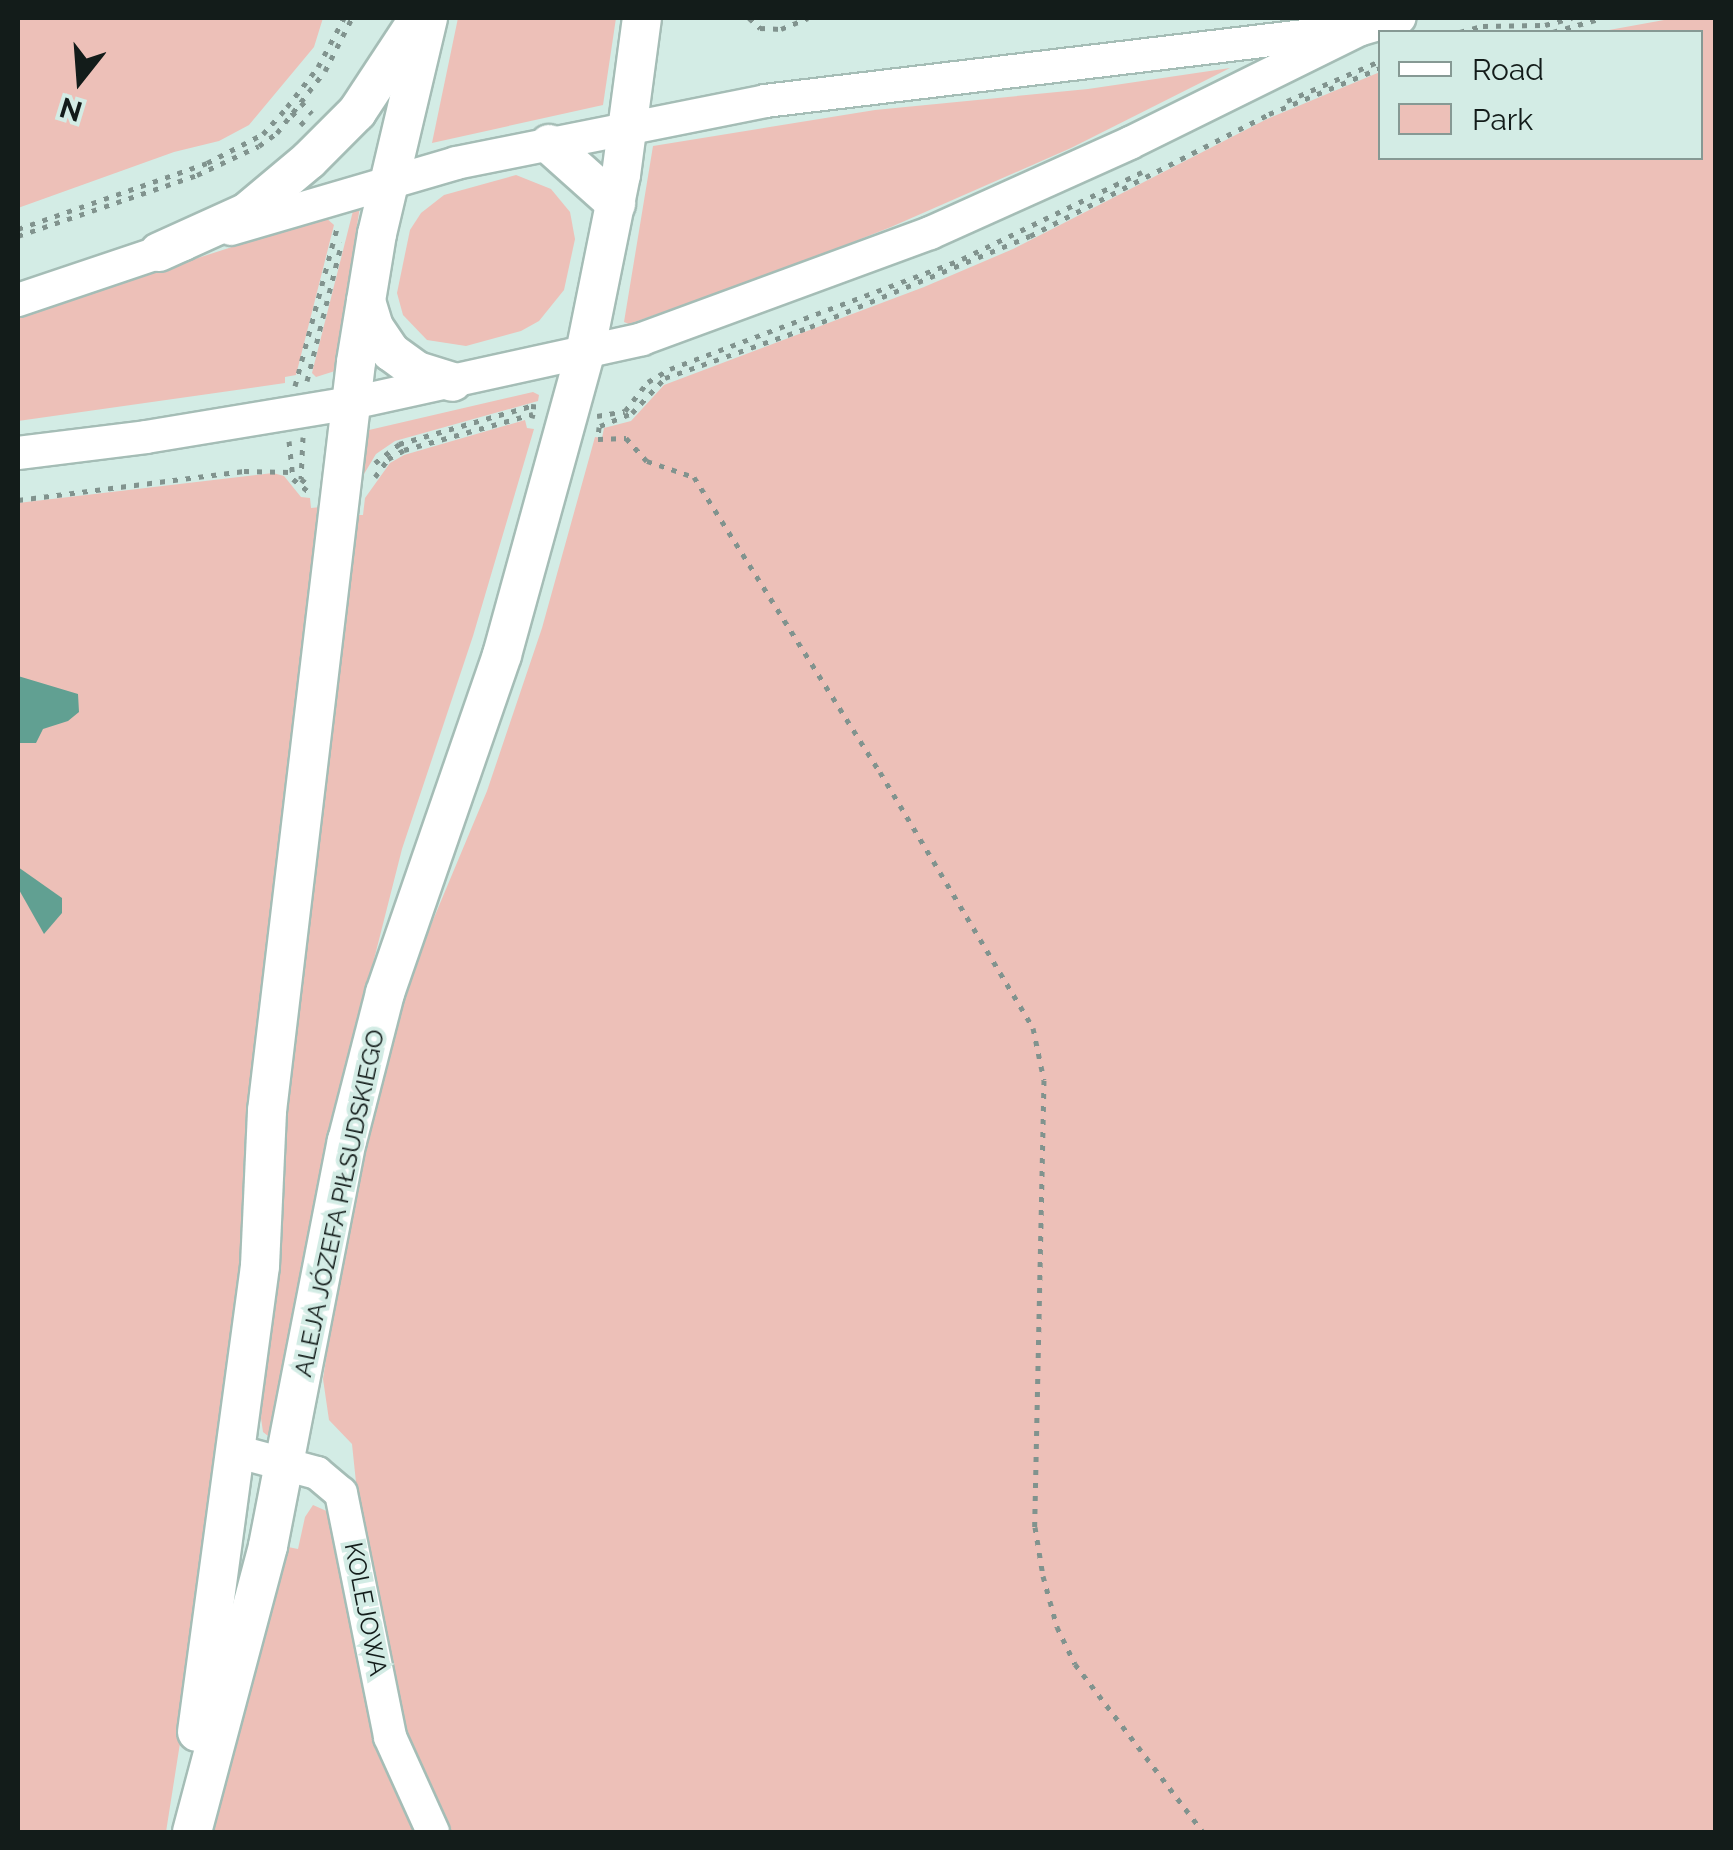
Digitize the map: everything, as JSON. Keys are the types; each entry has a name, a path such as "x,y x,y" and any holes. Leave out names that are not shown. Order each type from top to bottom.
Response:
{"main road":[{"path":"158,252 247,212 325,146 369,96 419,18"},
{"path":"182,1832 260,1266 267,1111 365,298 428,18"},
{"path":"585,353 629,128 642,18"},
{"path":"18,300 390,179 549,144 764,101 1361,29 1399,18"},
{"path":"18,453 352,403 642,339 930,233 1130,144 1361,29"},
{"path":"549,144 616,204"},
{"path":"365,298 374,327 391,352 417,371 452,382"},
{"name":"ALEJA JÓZEFA PIŁSUDSKIEGO","path":"192,1832 286,1462 347,1141 384,994 583,426 585,353"},
{"name":"KOLEJOWA","path":"235,1450 317,1473 341,1493 390,1737 433,1832"}],"path":[{"path":"18,232 236,159 277,132 344,18"},
{"path":"290,110 325,71 352,18"},
{"path":"749,18 760,28 782,29 808,18"},
{"path":"1468,30 1483,26 1545,25 1572,18"},
{"path":"1560,30 1602,18"},
{"path":"333,196 340,219 295,380 288,457 294,460 296,486 313,493 312,500 360,502 382,466 404,450 533,414 532,419 583,426 622,420 664,378 810,326 1030,236 1269,114 1378,69"},
{"path":"290,110 325,146"},
{"path":"583,426 598,439 626,438 648,461 694,477 869,755 1033,1028 1044,1080 1034,1527 1043,1576 1057,1627 1074,1664 1203,1832"},
{"path":"18,500 244,471 292,472"}],"green space":[{"path":"18,18 323,18 314,47 249,125 219,141 174,152 18,208"},
{"path":"458,18 616,18 603,105 432,143"},
{"path":"1675,18 1715,18 1715,1832 446,1832 405,1735 357,1492 352,1444 329,1420 323,1379 349,1203 400,999 487,791 542,628 595,437 602,438 604,428 631,421 664,385 924,287 1013,249 1267,119 1378,73 1378,160 1703,160 1703,30 1609,30"},
{"path":"1230,68 1071,148 891,227 790,267 629,324 624,322 653,146 875,110 1088,89"},
{"path":"516,175 551,189 570,212 575,239 564,290 539,321 521,331 466,346 427,340 403,315 397,293 410,230 421,213 444,195"},
{"path":"360,206 335,371 316,377 312,373 353,211"},
{"path":"325,217 334,225 296,375 285,377 285,383 18,421 18,316"},
{"path":"533,392 539,395 538,401 395,441 376,454 361,479 369,430"},
{"path":"525,420 527,428 534,429 473,636 402,849 333,1121 272,1439 263,1432 261,1418 279,1193 355,515 363,515 365,498 390,463 404,455"},
{"path":"273,473 284,476 301,497 310,498 311,508 321,507 241,1310 204,1591 166,1832 18,1832 18,503"},
{"path":"313,1505 331,1513 378,1742 415,1832 210,1832 283,1546 298,1549 305,1517"}],"shaded area":[{"path":"18,676 78,694 79,712 68,721 43,729 36,743 18,743"},
{"path":"18,867 62,898 62,913 44,934 18,888"}]}
